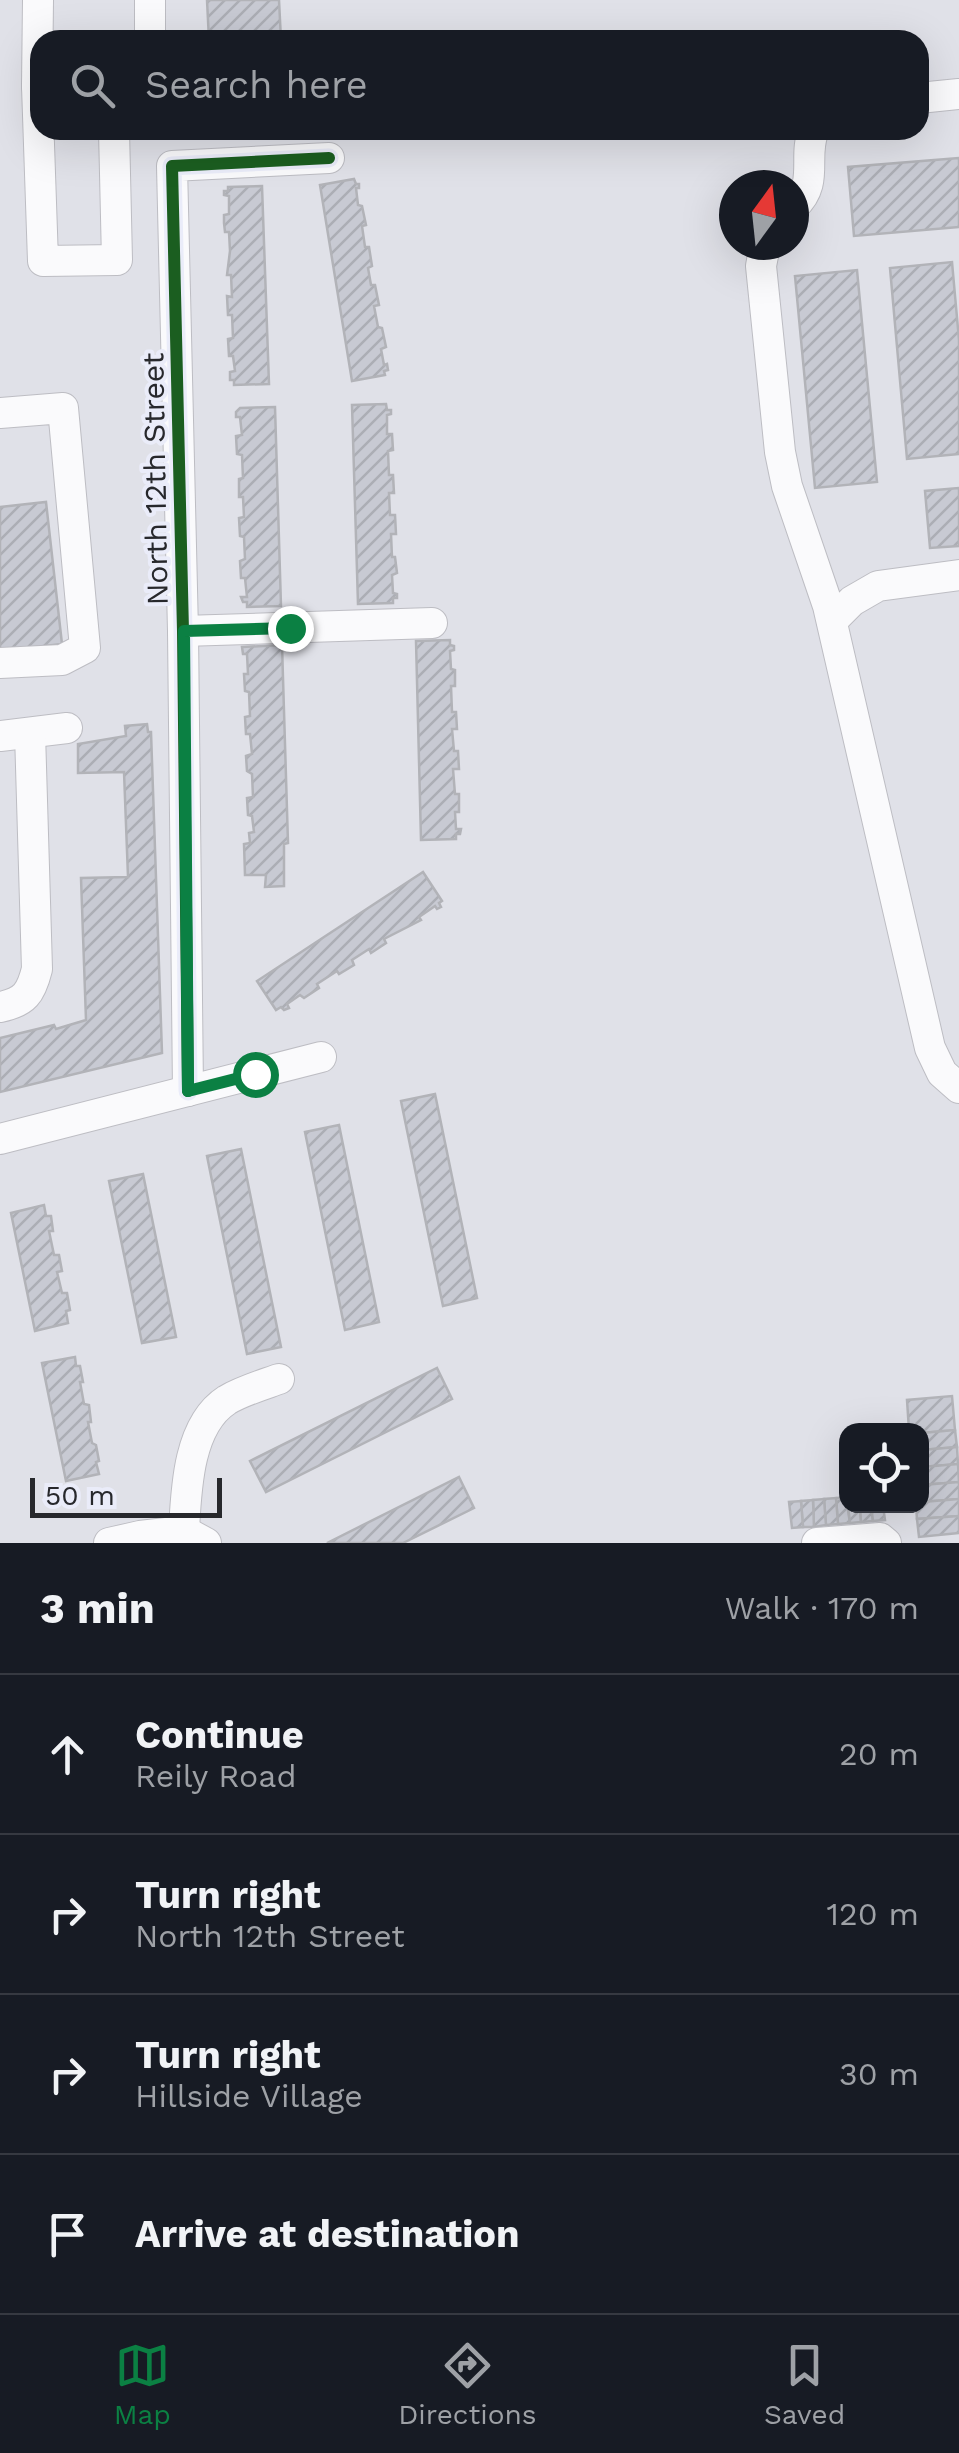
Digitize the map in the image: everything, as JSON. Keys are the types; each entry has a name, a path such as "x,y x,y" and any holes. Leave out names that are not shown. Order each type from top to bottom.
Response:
{"street":[{"path":"38,0 38,30"},
{"path":"150,0 150,30"},
{"path":"929,97 959,94"},
{"path":"40,140 43,261 116,260 114,140"},
{"path":"809,181 810,140"},
{"name":"North 12th Street","path":"188,1091 184,631 172,166 329,158"},
{"path":"762,260 780,452 787,486 832,622 930,1048 942,1073 959,1088"},
{"path":"0,413 62,408 85,648 62,660 0,663"},
{"path":"832,622 852,601 878,586 959,575"},
{"path":"184,631 432,623"},
{"path":"0,1008 24,998 37,969 15,734 66,728"},
{"path":"0,1139 321,1057"},
{"path":"110,1543 140,1536 195,1537 187,1479 202,1428 226,1401 279,1379"},
{"path":"816,1543 880,1538 886,1543"}],"building":[{"path":"207,0 279,0 280,30 208,30"},
{"path":"959,158 959,227 854,236 848,167"},
{"path":"354,179 359,184 358,205 362,206 366,225 362,226 365,247 369,247 372,266 368,268 379,305 374,306 378,327 382,328 386,347 381,349 388,370 385,375 352,381 320,185"},
{"path":"262,186 269,384 234,385 234,380 230,380 230,372 235,371 228,339 233,338 227,296 232,297 231,275 227,275 229,232 225,232 224,223 224,215 229,214 229,196 224,191 228,187"},
{"path":"952,262 959,340 959,454 907,459 890,268"},
{"path":"857,270 877,482 815,488 795,276"},
{"path":"386,404 387,410 391,410 387,415 387,434 392,434 393,450 388,451 394,493 389,493 390,515 395,515 396,534 391,534 397,573 392,575 393,593 397,598 393,598 393,603 358,604 352,405"},
{"path":"275,407 281,606 247,607 241,597 247,597 245,578 241,578 240,561 245,559 244,537 240,536 239,518 244,517 239,479 243,478 236,436 242,435 236,412 240,408"},
{"path":"959,488 959,546 930,548 925,491"},
{"path":"46,502 62,644 0,651 0,507"},
{"path":"450,640 454,646 450,651 451,669 455,670 452,712 456,712 457,729 452,729 459,769 453,769 455,794 459,794 459,812 455,812 456,829 461,829 456,839 421,840 416,641"},
{"path":"282,645 288,843 284,844 284,886 265,887 266,875 245,875 244,844 250,843 249,833 254,832 252,816 248,815 247,798 253,797 246,756 252,754 245,717 250,716 244,674 248,674 247,654 243,654 242,647"},
{"path":"147,724 151,732 162,1053 0,1092 0,1038 86,1020 81,878 128,877 124,772 78,773 78,744 126,736 125,726"},
{"path":"423,872 442,901 441,907 435,906 419,917 421,920 384,939 386,943 371,953 369,949 352,960 354,965 317,984 319,988 304,998 300,995 287,1004 289,1008 276,1010 257,981"},
{"path":"435,1094 477,1298 443,1306 401,1101"},
{"path":"339,1125 379,1322 345,1330 305,1132"},
{"path":"241,1149 281,1347 247,1354 207,1156"},
{"path":"143,1174 176,1337 142,1343 109,1181"},
{"path":"44,1205 46,1216 51,1216 53,1231 49,1231 62,1271 57,1272 70,1310 66,1311 68,1323 35,1331 11,1213"},
{"path":"75,1357 76,1366 80,1366 84,1404 89,1405 88,1422 92,1443 96,1445 99,1474 66,1481 42,1363"},
{"path":"437,1368 452,1399 266,1492 250,1461"},
{"path":"952,1396 955,1430 929,1432 929,1423 909,1423 907,1400"},
{"path":"955,1430 957,1447 929,1449 929,1432"},
{"path":"957,1447 958,1464 929,1466 929,1449"},
{"path":"958,1464 959,1482 929,1484 929,1466"},
{"path":"459,1477 474,1508 403,1543 327,1543"},
{"path":"959,1482 959,1499 929,1501 929,1484"},
{"path":"836,1498 838,1524 826,1525 824,1499"},
{"path":"839,1498 839,1513 848,1513 850,1523 838,1524"},
{"path":"824,1499 826,1525 814,1527 813,1500"},
{"path":"959,1499 959,1516 917,1519 917,1513 929,1513 929,1501"},
{"path":"813,1500 814,1527 803,1527 801,1501"},
{"path":"801,1501 803,1527 792,1528 789,1502"},
{"path":"849,1513 860,1513 861,1522 850,1523"},
{"path":"860,1513 872,1513 873,1521 861,1522"},
{"path":"872,1513 884,1513 885,1520 873,1521"},
{"path":"959,1516 959,1533 919,1537 917,1519"}],"cycle path":[{"path":"188,1091 172,166 329,158"}],"route":[{"path":"255,1074 188,1091 184,631 290,628"}]}
